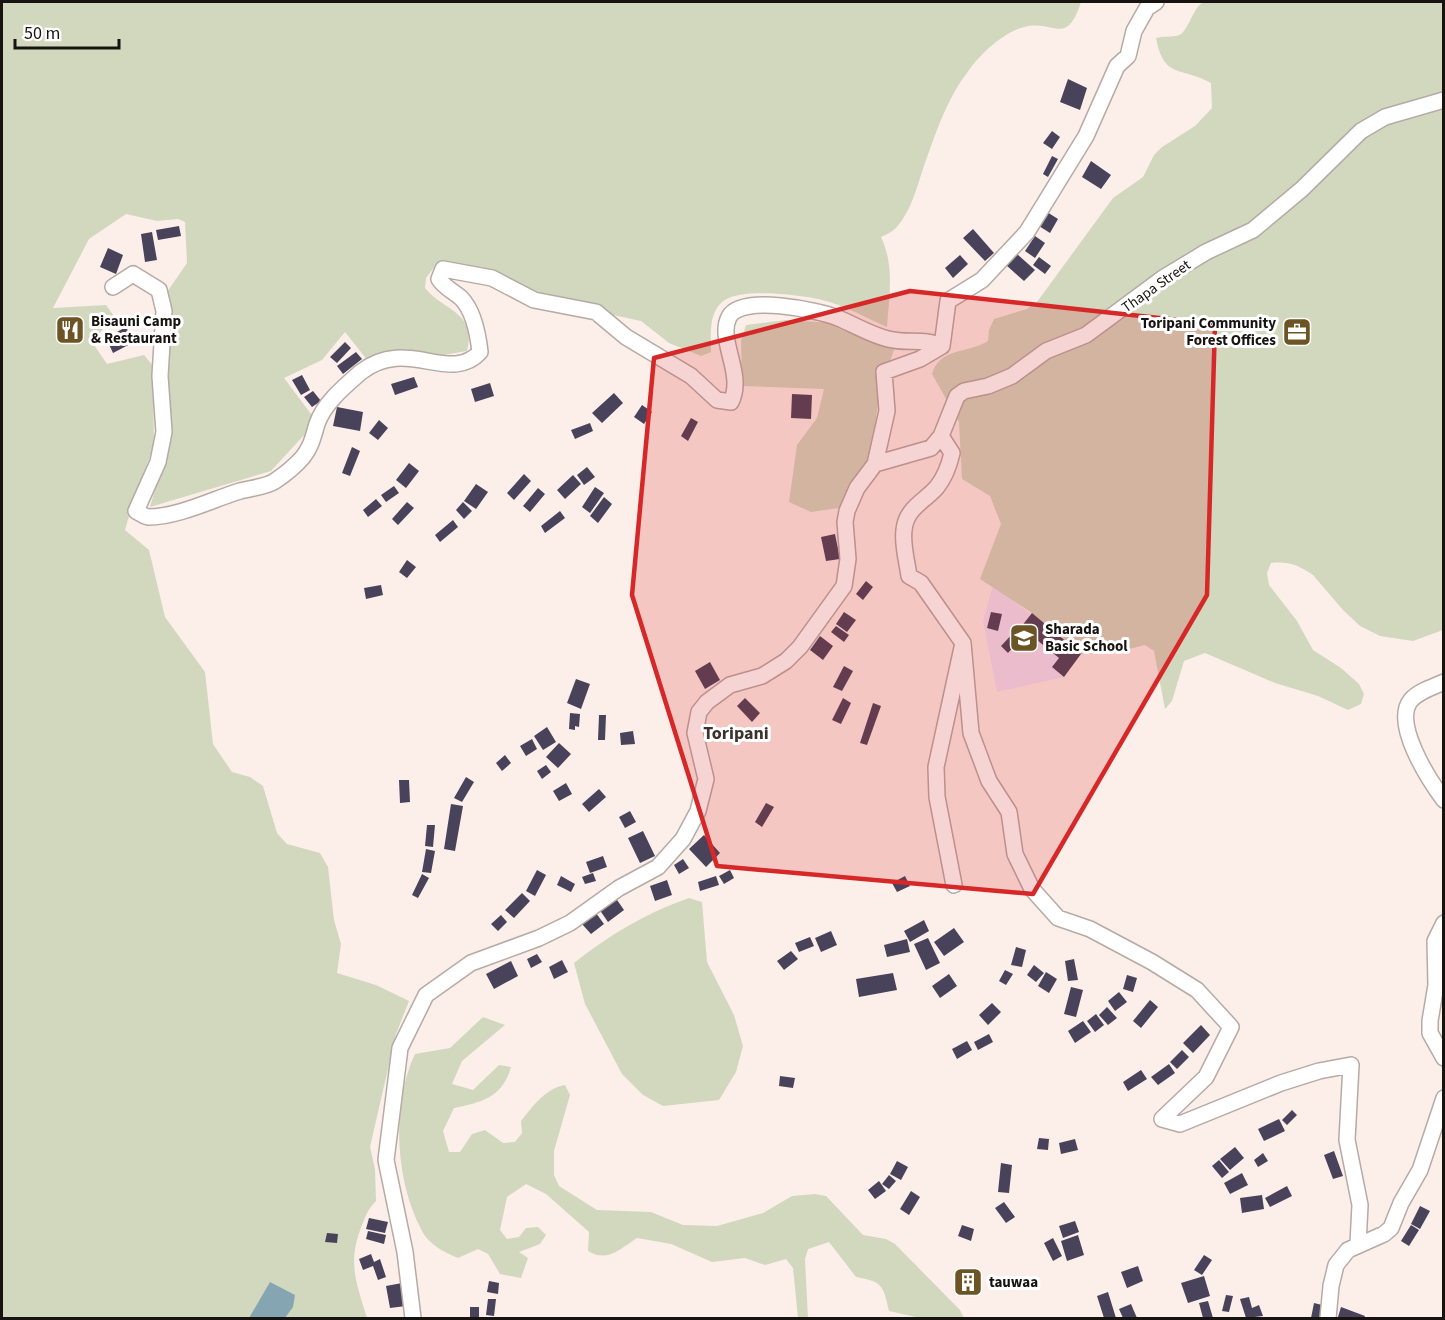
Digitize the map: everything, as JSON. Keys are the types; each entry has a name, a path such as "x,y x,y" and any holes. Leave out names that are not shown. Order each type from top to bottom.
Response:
{"street":[{"path":"942,346 948,301 982,280 1027,232 1086,136 1117,66 1128,56 1134,31 1147,8 1156,2"},
{"name":"Thapa Street","path":"941,436 957,396 964,391 988,386 1012,376 1046,351 1086,335 1163,278 1206,252 1253,230 1302,189 1361,131 1385,117 1443,100"},
{"path":"113,287 133,274 143,278 159,290 164,311 160,376 164,432 158,462 136,511 145,517 166,514 274,482 302,458 315,437 317,424 326,407 363,371 378,362 395,357 412,357 445,365 472,360 480,352 472,314 461,298 446,289 438,279 443,269 492,278 534,300 596,312 626,337 684,371 717,400 731,402 735,394 735,375 726,329 729,316 737,309 751,304 810,309 890,340 929,340 942,346"},
{"path":"413,1318 405,1252 386,1160 400,1048 426,995 471,963 539,938 570,923 619,888 658,867 670,856 688,830 703,794 706,779 695,733 699,712 730,685 762,676 786,661 800,647 837,597 844,586 846,576 847,511 857,488 875,464 887,411 884,372 920,359 942,346"},
{"path":"875,464 921,453 931,448 941,436 952,453 947,471 936,488 911,510 904,528 904,546 909,576 921,583 963,643 971,734 989,781 1009,812 1015,854 1032,889 1058,918 1090,929 1152,962 1197,990 1231,1027 1206,1077 1162,1119 1180,1124 1281,1083 1319,1071 1351,1065 1347,1140 1360,1204 1358,1244"},
{"path":"954,885 937,797 936,767 963,643"},
{"path":"1443,682 1414,697 1405,716 1408,735 1428,776 1443,800"},
{"path":"1443,923 1435,941 1436,985 1430,1021 1430,1033 1443,1058"},
{"path":"1328,1318 1336,1265 1348,1250 1384,1234 1391,1228 1401,1203 1420,1170 1443,1098"}],"highlighted area":[{"path":"910,291 1215,324 1207,595 1033,894 717,866 632,595 654,358"}],"shaded area":[{"name":"Sharada Basic School","path":"993,585 1081,654 1064,677 997,692 983,621"}],"green space":[{"path":"2,2 1081,2 1070,24 1064,28 1024,27 999,39 972,66 953,95 941,119 909,207 896,228 881,237 890,270 887,327 847,308 822,300 800,296 745,294 725,300 716,310 711,331 711,352 701,356 669,343 641,321 613,315 597,307 526,293 470,266 436,265 426,278 425,288 463,320 469,338 467,351 437,356 391,350 368,361 345,332 322,360 284,378 311,414 318,415 306,433 271,471 150,507 170,436 167,292 187,263 185,222 178,219 157,221 126,214 89,239 53,308 106,305 114,316 92,342 107,364 144,355 153,366 154,446 134,498 125,530 149,550 165,617 205,672 213,744 232,772 250,777 263,786 277,833 287,844 320,853 328,867 334,920 341,944 337,973 376,985 409,1001 396,1034 370,1147 375,1169 376,1201 365,1218 355,1250 355,1272 367,1318 2,1318"},
{"path":"1203,2 1443,2 1443,630 1413,641 1380,636 1360,626 1313,575 1303,569 1288,563 1271,563 1267,573 1269,585 1297,621 1313,650 1341,668 1359,684 1364,694 1361,704 1348,710 1318,696 1275,683 1205,653 1184,661 1172,701 1165,709 1154,651 1145,645 1113,653 1081,654 1032,613 980,579 1001,524 990,496 962,479 959,422 932,374 941,359 988,341 989,330 994,319 1027,309 1037,302 1113,198 1143,177 1154,155 1162,147 1195,126 1212,108 1211,83 1169,66 1159,51 1156,38 1180,35"},
{"path":"786,320 832,323 895,347 879,393 872,454 846,507 811,512 789,502 797,445 817,418 824,389 742,386 741,341 746,325"},
{"path":"689,898 702,902 707,962 734,1015 743,1046 736,1072 719,1100 663,1106 643,1095 622,1074 585,1004 574,963 629,926"},
{"path":"483,1017 505,1025 462,1061 452,1084 473,1090 499,1065 511,1067 502,1086 490,1097 454,1108 443,1131 449,1152 460,1152 472,1134 485,1130 503,1143 515,1142 522,1133 521,1121 535,1104 552,1090 565,1085 570,1095 554,1151 554,1175 559,1186 597,1210 651,1212 683,1225 717,1226 763,1213 792,1196 815,1194 826,1196 863,1235 886,1239 895,1244 960,1310 964,1318 920,1318 889,1311 880,1286 872,1281 856,1277 829,1242 808,1249 805,1259 808,1318 798,1318 793,1268 786,1259 765,1265 745,1258 712,1262 671,1244 637,1238 613,1253 601,1256 588,1251 589,1232 546,1194 526,1184 507,1197 500,1230 507,1239 519,1237 526,1228 538,1227 546,1235 540,1244 519,1252 528,1258 521,1278 500,1274 488,1254 478,1249 458,1258 437,1248 422,1231 406,1190 399,1143 402,1096 415,1054 450,1048"}],"water":[{"path":"270,1282 295,1295 293,1307 285,1318 249,1318"}],"building":[{"path":"1068,79 1087,88 1080,110 1060,102"},
{"path":"1052,131 1060,137 1052,149 1043,143"},
{"path":"1052,156 1058,159 1048,177 1043,174"},
{"path":"1091,161 1111,175 1101,189 1082,177"},
{"path":"1047,212 1058,219 1050,233 1039,226"},
{"path":"179,226 181,236 158,240 156,230"},
{"path":"973,229 994,253 985,261 963,238"},
{"path":"152,232 157,260 145,262 141,234"},
{"path":"1035,236 1045,243 1035,258 1025,251"},
{"path":"108,248 123,255 116,274 100,267"},
{"path":"1017,254 1035,270 1024,281 1006,265"},
{"path":"960,255 968,264 953,278 945,268"},
{"path":"1039,257 1051,266 1045,274 1033,265"},
{"path":"1296,320 1309,329 1299,345 1285,336"},
{"path":"126,327 134,342 113,353 106,338"},
{"path":"345,342 351,348 337,363 330,357"},
{"path":"356,352 362,359 343,374 337,366"},
{"path":"302,375 310,390 301,395 292,380"},
{"path":"414,377 418,387 395,395 391,384"},
{"path":"490,383 494,396 475,402 471,389"},
{"path":"313,391 321,401 312,407 304,397"},
{"path":"614,393 623,403 602,423 592,413"},
{"path":"792,394 812,395 811,419 791,418"},
{"path":"642,405 652,412 644,424 634,417"},
{"path":"337,407 363,412 360,431 333,426"},
{"path":"691,418 698,422 688,441 681,436"},
{"path":"379,420 388,428 378,440 369,433"},
{"path":"590,423 593,431 575,439 571,430"},
{"path":"352,447 360,451 350,476 342,473"},
{"path":"409,463 419,471 406,488 396,480"},
{"path":"587,467 595,477 584,485 577,475"},
{"path":"524,474 531,481 514,500 507,493"},
{"path":"573,475 581,484 565,499 557,490"},
{"path":"476,484 488,492 476,509 464,501"},
{"path":"394,486 399,493 386,502 381,495"},
{"path":"595,487 604,493 590,513 582,507"},
{"path":"538,488 545,494 530,512 523,506"},
{"path":"604,497 612,504 598,523 590,516"},
{"path":"376,499 382,506 368,517 363,510"},
{"path":"407,502 414,508 398,525 392,519"},
{"path":"463,502 472,511 464,519 456,510"},
{"path":"560,511 565,518 545,533 541,526"},
{"path":"453,520 458,527 440,542 435,535"},
{"path":"835,534 840,559 826,561 821,537"},
{"path":"407,560 416,567 407,578 399,572"},
{"path":"866,581 873,587 863,600 856,594"},
{"path":"381,585 383,595 366,599 364,588"},
{"path":"844,612 856,620 847,632 836,624"},
{"path":"991,612 1002,614 998,631 987,628"},
{"path":"1032,613 1081,654 1064,677 1052,667 1059,658 1021,627"},
{"path":"836,626 849,635 844,642 831,632"},
{"path":"1017,629 1024,635 1008,653 1001,646"},
{"path":"820,636 833,646 823,660 810,650"},
{"path":"710,662 720,680 705,689 695,671"},
{"path":"844,666 853,671 842,691 833,687"},
{"path":"576,679 590,684 581,709 567,703"},
{"path":"745,698 760,713 752,722 737,706"},
{"path":"843,698 851,703 841,724 832,720"},
{"path":"873,703 881,706 867,745 860,743"},
{"path":"570,713 580,714 579,727 575,726 575,730 569,729"},
{"path":"599,715 606,715 605,740 598,740"},
{"path":"547,727 556,742 543,750 534,736"},
{"path":"633,731 635,744 621,745 620,733"},
{"path":"532,739 537,749 526,756 520,746"},
{"path":"559,743 571,754 558,768 546,757"},
{"path":"505,755 511,763 502,771 496,763"},
{"path":"546,765 551,772 542,779 537,771"},
{"path":"466,777 474,782 462,802 454,798"},
{"path":"399,780 409,780 410,802 400,803"},
{"path":"566,783 572,794 559,801 553,791"},
{"path":"599,789 606,797 589,812 582,804"},
{"path":"766,803 774,807 762,827 755,822"},
{"path":"451,804 463,806 455,851 444,849"},
{"path":"630,811 636,822 625,828 619,817"},
{"path":"427,825 435,825 433,847 425,846"},
{"path":"643,831 655,856 640,863 628,838"},
{"path":"704,835 720,853 706,867 689,849"},
{"path":"426,849 435,851 431,873 422,872"},
{"path":"603,856 607,867 590,873 586,862"},
{"path":"683,859 689,868 679,874 674,865"},
{"path":"537,870 546,875 535,896 526,891"},
{"path":"730,870 734,878 724,884 719,876"},
{"path":"593,873 596,881 585,884 582,877"},
{"path":"422,874 429,878 418,898 412,895"},
{"path":"561,876 575,884 571,892 557,885"},
{"path":"716,876 719,885 700,891 698,882"},
{"path":"905,876 910,886 897,892 892,883"},
{"path":"667,880 672,895 655,901 650,886"},
{"path":"522,893 530,901 514,918 505,910"},
{"path":"615,897 624,910 608,922 599,909"},
{"path":"596,913 604,924 591,934 582,924"},
{"path":"501,915 507,922 498,931 491,924"},
{"path":"924,920 929,931 910,942 904,931"},
{"path":"954,928 964,942 944,956 934,942"},
{"path":"831,931 837,945 821,952 815,938"},
{"path":"810,937 814,946 799,952 795,943"},
{"path":"928,938 940,963 926,970 914,944"},
{"path":"907,939 910,952 887,957 884,945"},
{"path":"1016,947 1026,950 1022,967 1011,965"},
{"path":"791,951 798,959 784,970 777,961"},
{"path":"537,954 542,962 531,968 527,959"},
{"path":"1074,959 1078,980 1068,981 1065,961"},
{"path":"562,960 568,972 554,979 549,967"},
{"path":"511,961 518,976 494,989 486,974"},
{"path":"1034,965 1044,973 1036,982 1027,975"},
{"path":"1005,970 1013,974 1006,985 999,981"},
{"path":"1046,972 1057,979 1049,993 1038,986"},
{"path":"893,973 897,990 859,997 856,979"},
{"path":"949,974 957,986 940,998 932,986"},
{"path":"1127,975 1137,978 1133,992 1123,989"},
{"path":"1071,987 1083,990 1076,1017 1064,1014"},
{"path":"1119,992 1127,1002 1115,1011 1108,1001"},
{"path":"1150,1000 1158,1007 1141,1028 1133,1021"},
{"path":"992,1003 1001,1012 988,1025 979,1015"},
{"path":"1107,1007 1117,1018 1108,1025 1099,1015"},
{"path":"1096,1014 1104,1025 1095,1032 1087,1021"},
{"path":"1083,1021 1091,1032 1075,1043 1068,1031"},
{"path":"1201,1025 1210,1035 1193,1053 1183,1043"},
{"path":"989,1034 993,1042 978,1050 974,1042"},
{"path":"967,1041 972,1050 957,1059 952,1049"},
{"path":"1182,1050 1189,1057 1177,1069 1170,1062"},
{"path":"1169,1064 1175,1073 1158,1085 1151,1077"},
{"path":"1141,1070 1147,1079 1128,1091 1123,1082"},
{"path":"780,1076 795,1078 793,1088 779,1086"},
{"path":"1292,1110 1297,1115 1287,1125 1282,1120"},
{"path":"1279,1119 1285,1131 1264,1141 1258,1129"},
{"path":"1039,1138 1049,1139 1048,1150 1037,1149"},
{"path":"1075,1139 1078,1150 1061,1154 1059,1143"},
{"path":"1235,1147 1244,1158 1230,1170 1220,1159"},
{"path":"1334,1151 1343,1176 1333,1179 1324,1155"},
{"path":"1263,1153 1268,1161 1258,1167 1254,1160"},
{"path":"1219,1160 1229,1172 1222,1178 1212,1166"},
{"path":"897,1161 908,1167 901,1180 890,1174"},
{"path":"1001,1163 1012,1165 1009,1193 998,1192"},
{"path":"1242,1173 1248,1185 1230,1194 1224,1183"},
{"path":"889,1175 896,1181 889,1189 882,1184"},
{"path":"879,1181 886,1191 875,1199 868,1190"},
{"path":"1287,1186 1292,1196 1270,1207 1265,1198"},
{"path":"911,1191 920,1197 909,1215 900,1209"},
{"path":"1262,1195 1264,1209 1242,1213 1240,1198"},
{"path":"1004,1202 1015,1217 1006,1223 995,1208"},
{"path":"1420,1206 1430,1211 1420,1229 1411,1224"},
{"path":"369,1218 388,1222 385,1233 366,1229"},
{"path":"1075,1221 1079,1232 1063,1238 1059,1226"},
{"path":"962,1225 974,1229 971,1241 958,1236"},
{"path":"1411,1225 1419,1230 1409,1246 1401,1241"},
{"path":"368,1231 386,1235 384,1244 366,1239"},
{"path":"327,1233 338,1234 337,1243 325,1242"},
{"path":"1078,1235 1084,1255 1067,1261 1061,1241"},
{"path":"1053,1238 1062,1256 1053,1261 1044,1243"},
{"path":"371,1254 374,1262 380,1259 386,1277 378,1280 373,1266 363,1270 359,1259"},
{"path":"1204,1255 1212,1260 1202,1275 1194,1270"},
{"path":"1138,1266 1143,1281 1127,1288 1121,1272"},
{"name":"tauwaa","path":"968,1275 973,1277 975,1282 973,1287 968,1289 963,1287 961,1282 963,1277"},
{"path":"1204,1276 1210,1296 1188,1303 1181,1283"},
{"path":"489,1281 499,1283 498,1294 487,1292"},
{"path":"402,1283 406,1306 390,1308 386,1286"},
{"path":"1108,1292 1116,1318 1104,1318 1097,1296"},
{"path":"1226,1295 1233,1296 1229,1312 1222,1311"},
{"path":"1249,1297 1252,1308 1259,1305 1263,1316 1246,1318 1240,1299"},
{"path":"488,1299 496,1299 494,1316 486,1315"},
{"path":"1208,1301 1213,1318 1203,1318 1199,1303"},
{"path":"1314,1303 1322,1305 1320,1318 1311,1318"},
{"path":"1131,1304 1137,1318 1123,1318 1119,1309"},
{"path":"470,1307 479,1307 479,1318 470,1318"},
{"path":"1341,1307 1365,1316 1364,1318 1338,1317"}],"place":[{"name":"Bisauni Camp & Restaurant","path":"70,330"},
{"name":"Toripani Community Forest Offices","path":"1297,332"},
{"name":"Sharada Basic School","path":"1024,638"},
{"name":"tauwaa","path":"968,1282"}],"district":[{"name":"Toripani","path":"736,733"}]}
